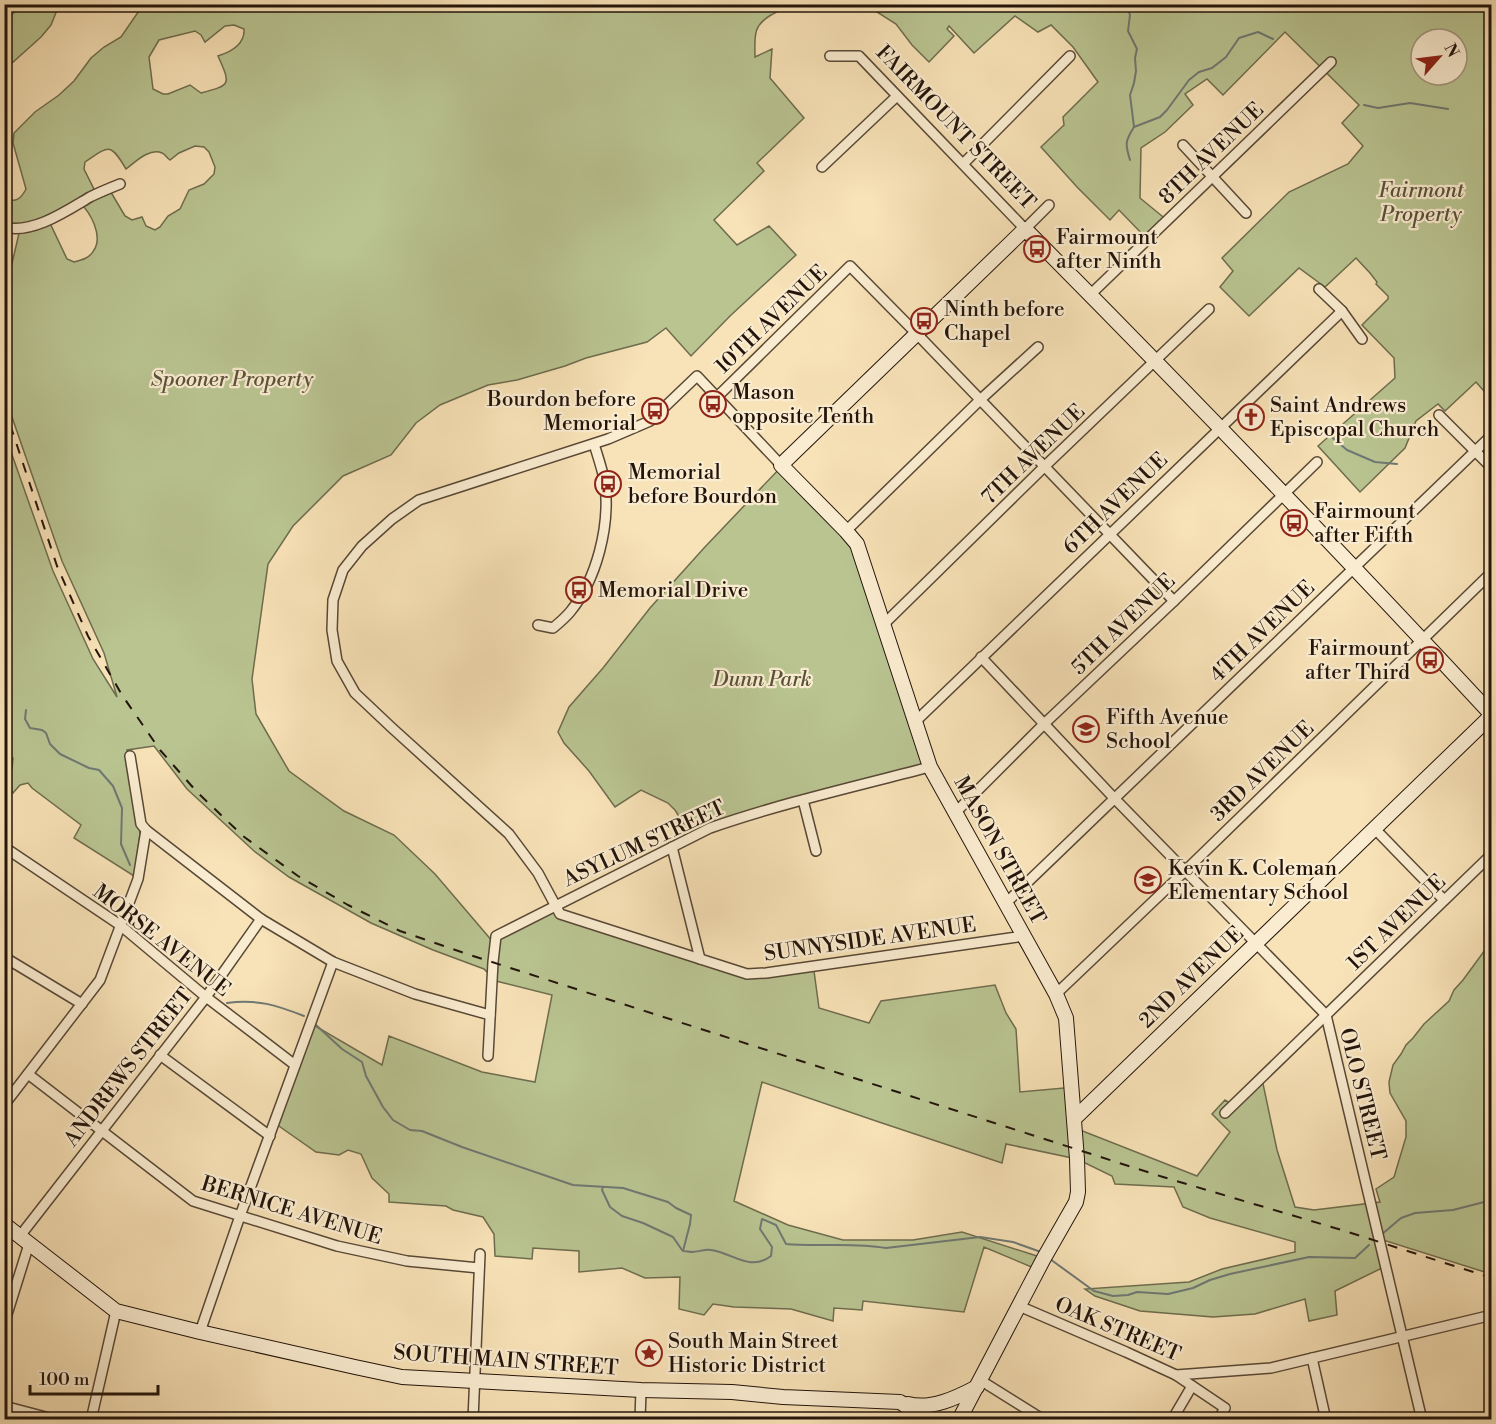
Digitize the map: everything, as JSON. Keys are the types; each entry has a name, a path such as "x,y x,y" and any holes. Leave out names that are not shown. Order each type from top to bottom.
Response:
{"street":[{"name":"FAIRMOUNT STREET","path":"830,56 859,56 1283,494 1422,639 1491,715"},
{"path":"963,164 1070,56"},
{"name":"8TH AVENUE","path":"1090,294 1331,62"},
{"path":"822,167 897,96"},
{"path":"1183,145 1246,213"},
{"path":"4,227 11,229 40,225 92,196 120,184"},
{"path":"781,465 1049,205"},
{"name":"10TH AVENUE","path":"717,397 850,266 916,333"},
{"path":"1318,288 1342,311 1362,339"},
{"name":"7TH AVENUE","path":"884,626 1209,309"},
{"name":"6TH AVENUE","path":"915,722 1342,311"},
{"path":"916,333 1174,601"},
{"path":"846,531 981,399 1038,347"},
{"name":"MASON STREET","path":"594,444 650,421 697,376 857,544 930,767 1056,994 1065,1018 1074,1119 1078,1191 1076,1202 959,1419"},
{"path":"1439,415 1491,468"},
{"name":"4TH AVENUE","path":"1006,903 1491,435"},
{"path":"538,625 553,628 570,612 588,584 600,553 606,519 605,483 594,444 419,500 392,519 362,546 343,570 333,600 332,630 337,661 355,693 509,834 538,873 556,905"},
{"name":"5TH AVENUE","path":"955,813 1044,724 1317,462"},
{"name":"3RD AVENUE","path":"1056,994 1491,572"},
{"name":"OLO STREET","path":"981,657 1114,798 1326,1015 1422,1419"},
{"name":"2ND AVENUE","path":"1074,1119 1491,715"},
{"path":"130,756 141,824 261,919 333,962 415,994 490,1015"},
{"name":"ASYLUM STREET","path":"488,1056 496,936 710,828 803,800 930,767"},
{"path":"803,800 816,851"},
{"path":"1374,828 1444,900"},
{"path":"4,1105 100,980 138,879 146,830"},
{"name":"MORSE AVENUE","path":"4,847 120,926 295,1065"},
{"path":"672,847 700,959"},
{"name":"1ST AVENUE","path":"1225,1113 1491,854"},
{"name":"SUNNYSIDE AVENUE","path":"556,905 560,914 747,974 1024,936"},
{"name":"ANDREWS STREET","path":"25,1240 101,1131 206,996 261,919"},
{"path":"4,957 82,1004"},
{"path":"200,1332 333,962"},
{"path":"160,1055 270,1136"},
{"name":"BERNICE AVENUE","path":"28,1074 193,1201 337,1246 407,1261 479,1268"},
{"name":"SOUTH MAIN STREET","path":"4,1224 116,1311 402,1377 900,1402 927,1419"},
{"path":"4,1324 25,1240"},
{"path":"473,1419 480,1254"},
{"name":"OAK STREET","path":"1019,1306 1176,1376 1271,1368 1491,1315"},
{"path":"92,1419 116,1311"},
{"path":"1312,1358 1326,1419"},
{"path":"1176,1376 1225,1408 1218,1419"},
{"path":"900,1402 918,1407 945,1402 967,1392 978,1383 1044,1419"},
{"path":"1172,1419 1192,1386"},
{"path":"640,1419 641,1390"},
{"path":"4,1406 57,1419"}],"green space":[{"path":"34,5 59,5 51,25 11,64 5,81 5,23 16,11"},
{"name":"Spooner Property","path":"143,5 821,5 782,9 760,23 755,38 755,57 772,49 770,78 804,118 757,163 764,171 714,220 737,245 769,226 796,255 691,356 666,328 647,342 517,380 488,385 440,405 416,423 391,455 343,476 293,526 268,564 252,679 256,714 289,771 344,811 394,835 435,874 499,949 500,933 555,905 560,915 750,975 814,971 819,1008 869,1023 881,1001 995,985 1006,1013 1016,1029 1020,1092 1075,1087 1080,1130 1197,1176 1230,1132 1212,1114 1225,1100 1233,1105 1262,1079 1277,1150 1295,1207 1314,1210 1380,1202 1376,1189 1394,1177 1406,1137 1406,1121 1390,1093 1389,1082 1393,1065 1424,1024 1449,1001 1454,990 1491,943 1491,1274 1377,1238 1384,1267 1335,1291 1337,1315 1309,1321 1305,1299 1255,1314 1213,1317 1140,1311 1095,1296 1085,1289 1189,1282 1222,1269 1295,1252 1295,1242 1210,1218 1183,1207 1174,1187 1115,1184 1112,1176 1077,1159 1006,1144 1002,1163 762,1082 734,1201 788,1225 843,1240 913,1240 962,1232 1040,1257 1034,1268 984,1247 964,1312 863,1301 862,1310 834,1308 833,1321 791,1309 713,1304 704,1315 679,1309 680,1277 645,1278 622,1268 579,1272 579,1251 533,1248 532,1259 495,1256 494,1234 483,1217 453,1210 446,1206 389,1202 389,1194 372,1178 361,1154 348,1150 339,1155 316,1152 276,1124 312,1024 382,1065 389,1036 482,1072 535,1082 552,995 496,981 484,969 371,923 289,877 254,851 187,789 154,746 127,750 140,834 134,876 74,838 81,825 28,783 20,785 13,793 6,783 13,758 4,752 4,432 53,571 93,659 117,697 104,653 62,561 5,397 5,286 20,229 5,226 4,197 11,200 17,199 26,189 13,143 14,133 35,112 74,81 91,58 121,37","holes":["234,25 244,29 244,34 236,47 218,56 226,78 223,85 201,93 190,85 168,94 153,89 149,57 159,40 195,31 205,42 225,26","195,146 204,147 209,152 215,167 214,174 204,184 189,190 180,209 168,216 155,230 146,226 142,217 132,220 125,216 109,189 96,193 84,169 85,162 109,149 116,154 126,169 142,156 152,152 162,153 170,160","80,203 95,225 97,238 92,253 74,262 67,259 49,221"]},
{"name":"Fairmont Property","path":"866,5 1491,5 1491,399 1476,382 1445,411 1438,404 1416,421 1405,448 1360,492 1318,446 1395,378 1394,358 1362,325 1388,299 1388,296 1356,258 1325,287 1299,268 1249,316 1220,287 1233,271 1222,258 1289,192 1348,164 1363,146 1342,123 1359,105 1285,32 1223,95 1207,79 1185,94 1193,105 1165,132 1141,148 1140,198 1168,221 1148,240 1119,210 1110,220 1041,147 1064,125 1063,117 1098,82 1073,47 1051,25 1038,32 1015,16 974,53 949,26 947,29 954,36 929,62 896,24"},
{"name":"Dunn Park","path":"781,467 855,548 926,766 692,837 668,803 641,790 615,807 589,771 564,743 558,732 569,707 650,608"}],"waterway":[{"path":"1025,4 1050,11 1059,4"},
{"path":"1126,4 1130,15 1128,31 1137,49 1136,71 1130,95 1134,127 1127,143 1130,160"},
{"path":"1134,127 1160,117 1189,80 1199,72 1212,68 1226,57 1239,38 1258,32 1273,39"},
{"path":"1364,105 1378,108 1410,103 1448,109"},
{"path":"1327,433 1347,450 1375,462 1397,464"},
{"path":"26,710 25,719 30,728 42,730 46,733 50,744 60,754 89,768 99,770 113,786 122,808 121,844 130,865"},
{"path":"227,1003 267,1004 304,1016"},
{"path":"316,1025 342,1049 362,1062 366,1076 393,1120 410,1130 422,1131 573,1185 623,1188 668,1202 691,1215 683,1251 711,1250 749,1262 763,1260 771,1256 772,1247 760,1229 762,1219 776,1225 786,1244 861,1245 886,1248 980,1237 1013,1242 1041,1252"},
{"path":"603,1187 602,1190 610,1207 622,1216 673,1237 682,1250"},
{"path":"1381,1235 1401,1218 1415,1213 1453,1210 1492,1200"},
{"path":"1050,1259 1094,1291 1113,1296 1137,1292 1168,1294 1193,1288 1230,1274 1309,1257 1355,1258 1369,1245"}],"railway":[{"path":"4,406 57,566 88,636 122,695 160,750 197,792 243,836 298,876 400,931 470,955 1163,1177 1492,1278"}],"place":[{"name":"Fairmount after Ninth","path":"1037,249"},
{"name":"Ninth before Chapel","path":"924,321"},
{"name":"Mason opposite Tenth","path":"713,404"},
{"name":"Bourdon before Memorial","path":"655,411"},
{"name":"Saint Andrews Episcopal Church","path":"1251,417"},
{"name":"Memorial before Bourdon","path":"608,484"},
{"name":"Fairmount after Fifth","path":"1294,523"},
{"name":"Memorial Drive","path":"579,590"},
{"name":"Fairmount after Third","path":"1430,660"},
{"name":"Fifth Avenue School","path":"1086,729"},
{"name":"Kevin K. Coleman Elementary School","path":"1148,880"},
{"name":"South Main Street Historic District","path":"649,1353"}]}
